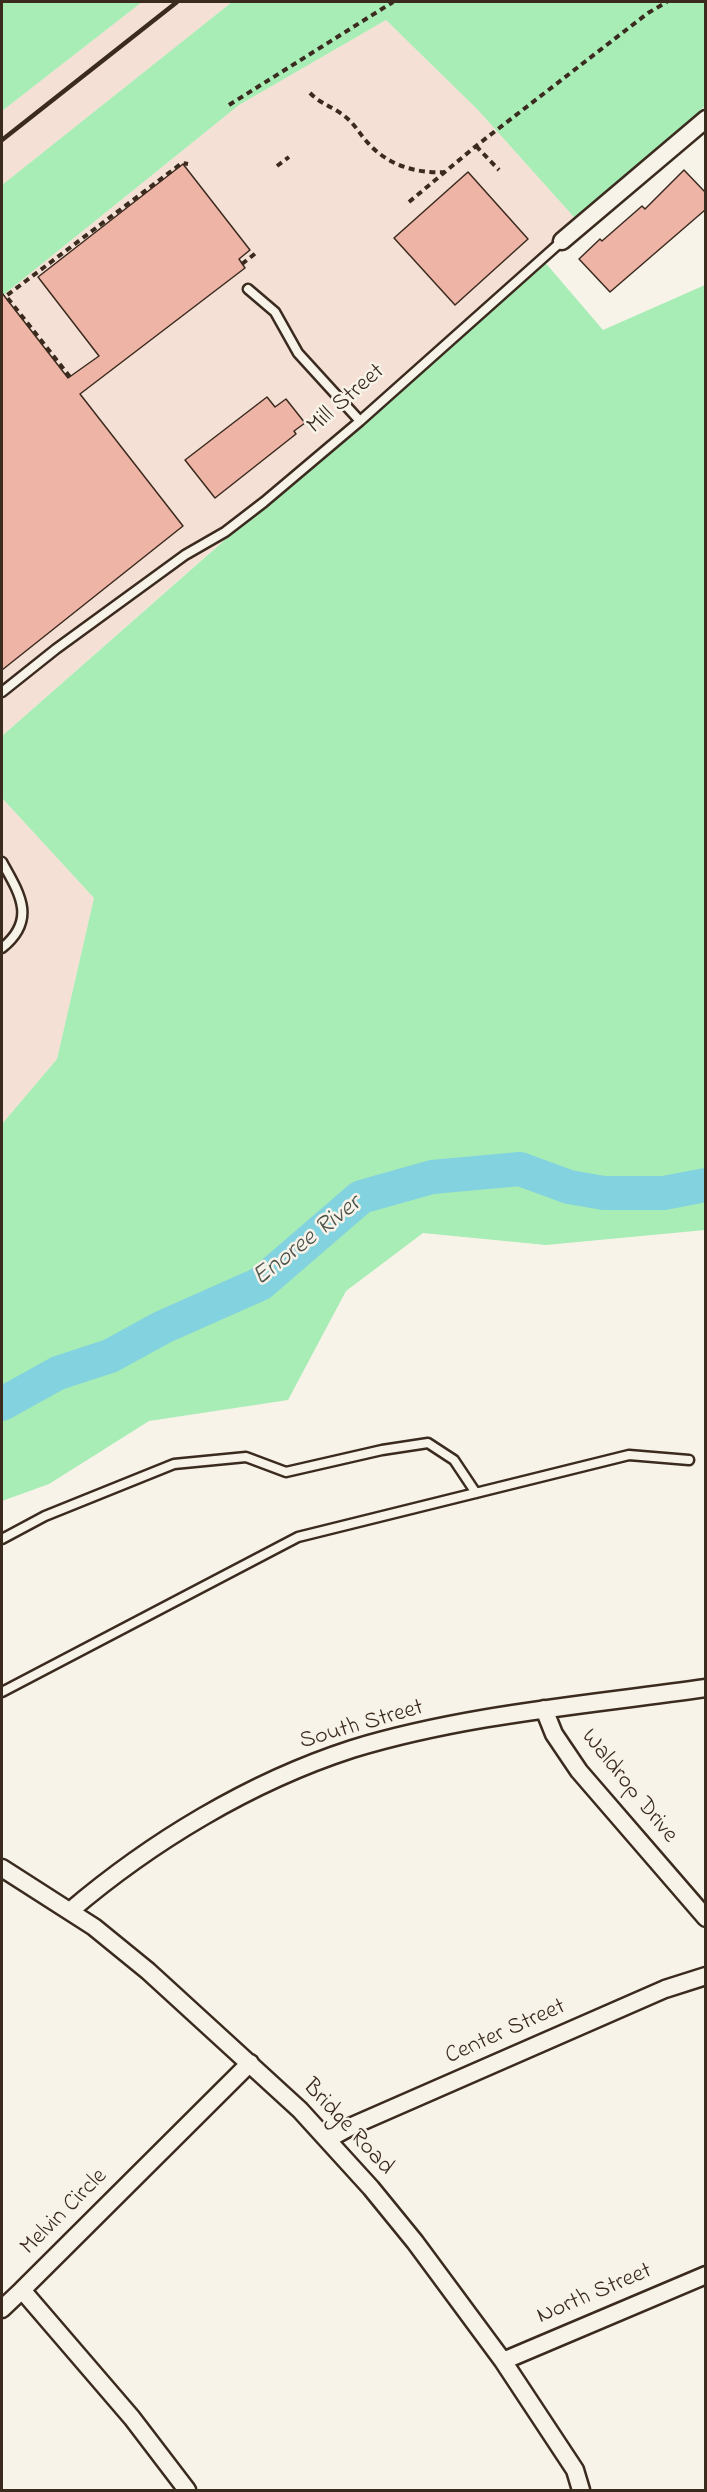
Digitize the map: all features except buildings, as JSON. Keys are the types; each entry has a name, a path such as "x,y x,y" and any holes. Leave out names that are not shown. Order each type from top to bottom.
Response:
{"street":[{"name":"Mill Street","path":"562,241 705,119"},
{"name":"South Street","path":"70,1911 113,1877 182,1830 285,1775 354,1749 414,1734 544,1709 705,1688"},
{"name":"Waldrop Drive","path":"544,1709 554,1734 579,1771 705,1918"},
{"name":"Bridge Road","path":"2,1868 94,1927 148,1971 250,2063 328,2139 415,2242 503,2361 575,2470 581,2490"},
{"name":"Center Street","path":"328,2139 352,2126 665,1989 705,1976"},
{"name":"Melvin Circle","path":"188,2490 132,2418 22,2290 250,2063"},
{"name":"North Street","path":"503,2361 705,2275"},
{"path":"2,2309 22,2290"}],"lane":[{"name":"Mill Street","path":"2,692 56,649 185,555 225,532 360,421 562,241"},
{"path":"248,289 275,312 298,353 360,421"},
{"path":"2,862 19,893 24,912 12,939 2,948"},
{"path":"2,1539 45,1516 174,1464 246,1457 286,1472 382,1450 428,1443 454,1460 476,1493"},
{"path":"2,1692 298,1537 629,1455 689,1460"}],"path":[{"path":"229,105 393,2"},
{"path":"409,202 476,146 648,13 667,2"},
{"path":"310,93 321,104 334,109 348,119 370,146 388,160 426,173 446,172"},
{"path":"476,146 499,170"},
{"path":"277,166 289,157"},
{"path":"70,377 6,296 182,163 188,164"},
{"path":"242,264 257,252"}],"shaded area":[{"path":"142,2 232,2 2,185 2,111"},
{"path":"386,20 478,110 581,225 2,736 2,296 239,105"},
{"path":"2,798 94,898 57,1059 2,1124"}],"green space":[{"path":"2,2 142,2 2,111"},
{"path":"232,2 705,2 705,106 581,225 478,110 386,20 239,105 2,296 2,185"},
{"path":"543,260 603,330 705,285 705,1230 546,1245 423,1233 346,1291 288,1400 149,1421 49,1484 2,1501 2,1124 57,1059 94,898 2,798 2,736"}],"waterway":[{"name":"Enoree River","path":"2,1404 58,1373 110,1356 163,1327 260,1284 361,1197 432,1177 520,1169 569,1187 604,1193 664,1193 706,1185"}],"railway":[{"path":"2,140 177,2"}]}
